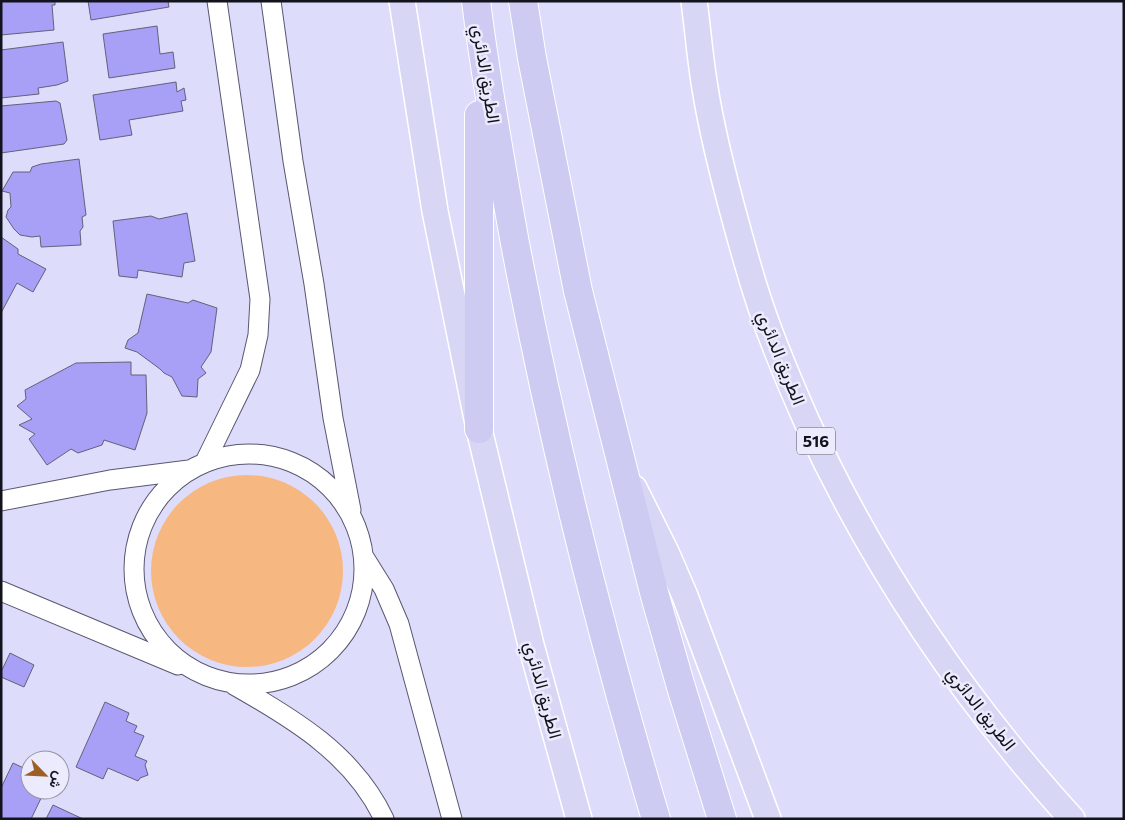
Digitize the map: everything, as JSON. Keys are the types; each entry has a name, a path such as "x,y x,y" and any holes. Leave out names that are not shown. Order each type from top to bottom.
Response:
{"highway":[{"name":"الطريق الدائري","path":"402,1 435,210 479,429 530,645 579,819"},
{"name":"الطريق الدائري","path":"476,1 496,135 523,287 557,446 610,656 656,819"},
{"path":"523,1 532,58 578,292 658,605 722,819"},
{"name":"الطريق الدائري","path":"694,1 705,89 724,180 752,280 775,345 820,450 878,558 939,654 1013,751 1072,819"},
{"path":"479,31 479,429"},
{"path":"622,466 666,552 685,596 768,819"}],"street":[{"path":"195,672 167,652 146,623 135,590 134,556 143,522 162,493 197,466 250,370 258,334 260,299 217,1"},
{"path":"270,1 293,161 314,284 332,418 353,519 364,558 384,589 400,624 452,819"},
{"path":"1,501 110,480 197,466 226,456 247,454 269,455 290,461 310,471 327,484 342,500 353,519"},
{"path":"233,684 268,684 301,673 329,653 350,625 362,592 364,558"},
{"path":"1,591 195,672 233,684 277,709 330,748 369,790 384,819"}],"shaded area":[{"path":"238,475 256,475 284,482 300,491 315,503 327,518 336,534 343,562 343,580 336,608 327,624 315,639 300,651 284,660 256,667 238,667 219,663 202,656 186,645 173,632 162,616 155,599 151,580 151,562 155,543 162,526 173,510 186,497 202,486 219,479"}],"building":[{"path":"1,1 55,1 55,5 52,5 54,30 1,35"},
{"path":"88,1 168,1 169,7 91,20"},
{"path":"157,26 160,54 173,52 175,68 109,78 103,34"},
{"path":"63,42 68,81 38,88 39,94 1,98 1,50"},
{"path":"176,82 177,92 184,88 186,100 181,101 183,111 129,120 132,135 100,140 93,95"},
{"path":"56,101 60,103 67,140 64,144 1,153 1,106"},
{"path":"79,159 86,215 82,217 81,245 41,247 40,236 20,235 6,217 11,207 10,193 2,191 13,172 30,172 32,167 41,164"},
{"path":"187,213 195,261 184,263 182,277 138,270 137,278 119,276 113,221 151,216 159,219"},
{"path":"1,237 18,249 18,254 46,269 33,292 17,283 1,313"},
{"path":"147,294 188,303 193,300 217,308 211,352 201,367 206,373 198,379 197,397 182,396 172,377 137,352 125,348 128,340 138,333"},
{"path":"131,362 131,375 146,375 147,413 135,450 104,440 102,445 78,453 71,449 47,465 29,439 35,434 19,425 32,419 17,406 26,399 25,390 76,363"},
{"path":"10,653 34,665 24,687 1,677 1,672"},
{"path":"105,702 129,713 126,721 137,726 134,732 144,736 135,756 147,761 145,765 148,775 140,778 138,781 108,768 103,779 76,767"},
{"path":"13,763 20,766 20,800 40,800 31,819 1,819 1,788"},
{"path":"53,805 83,819 46,819"}]}
